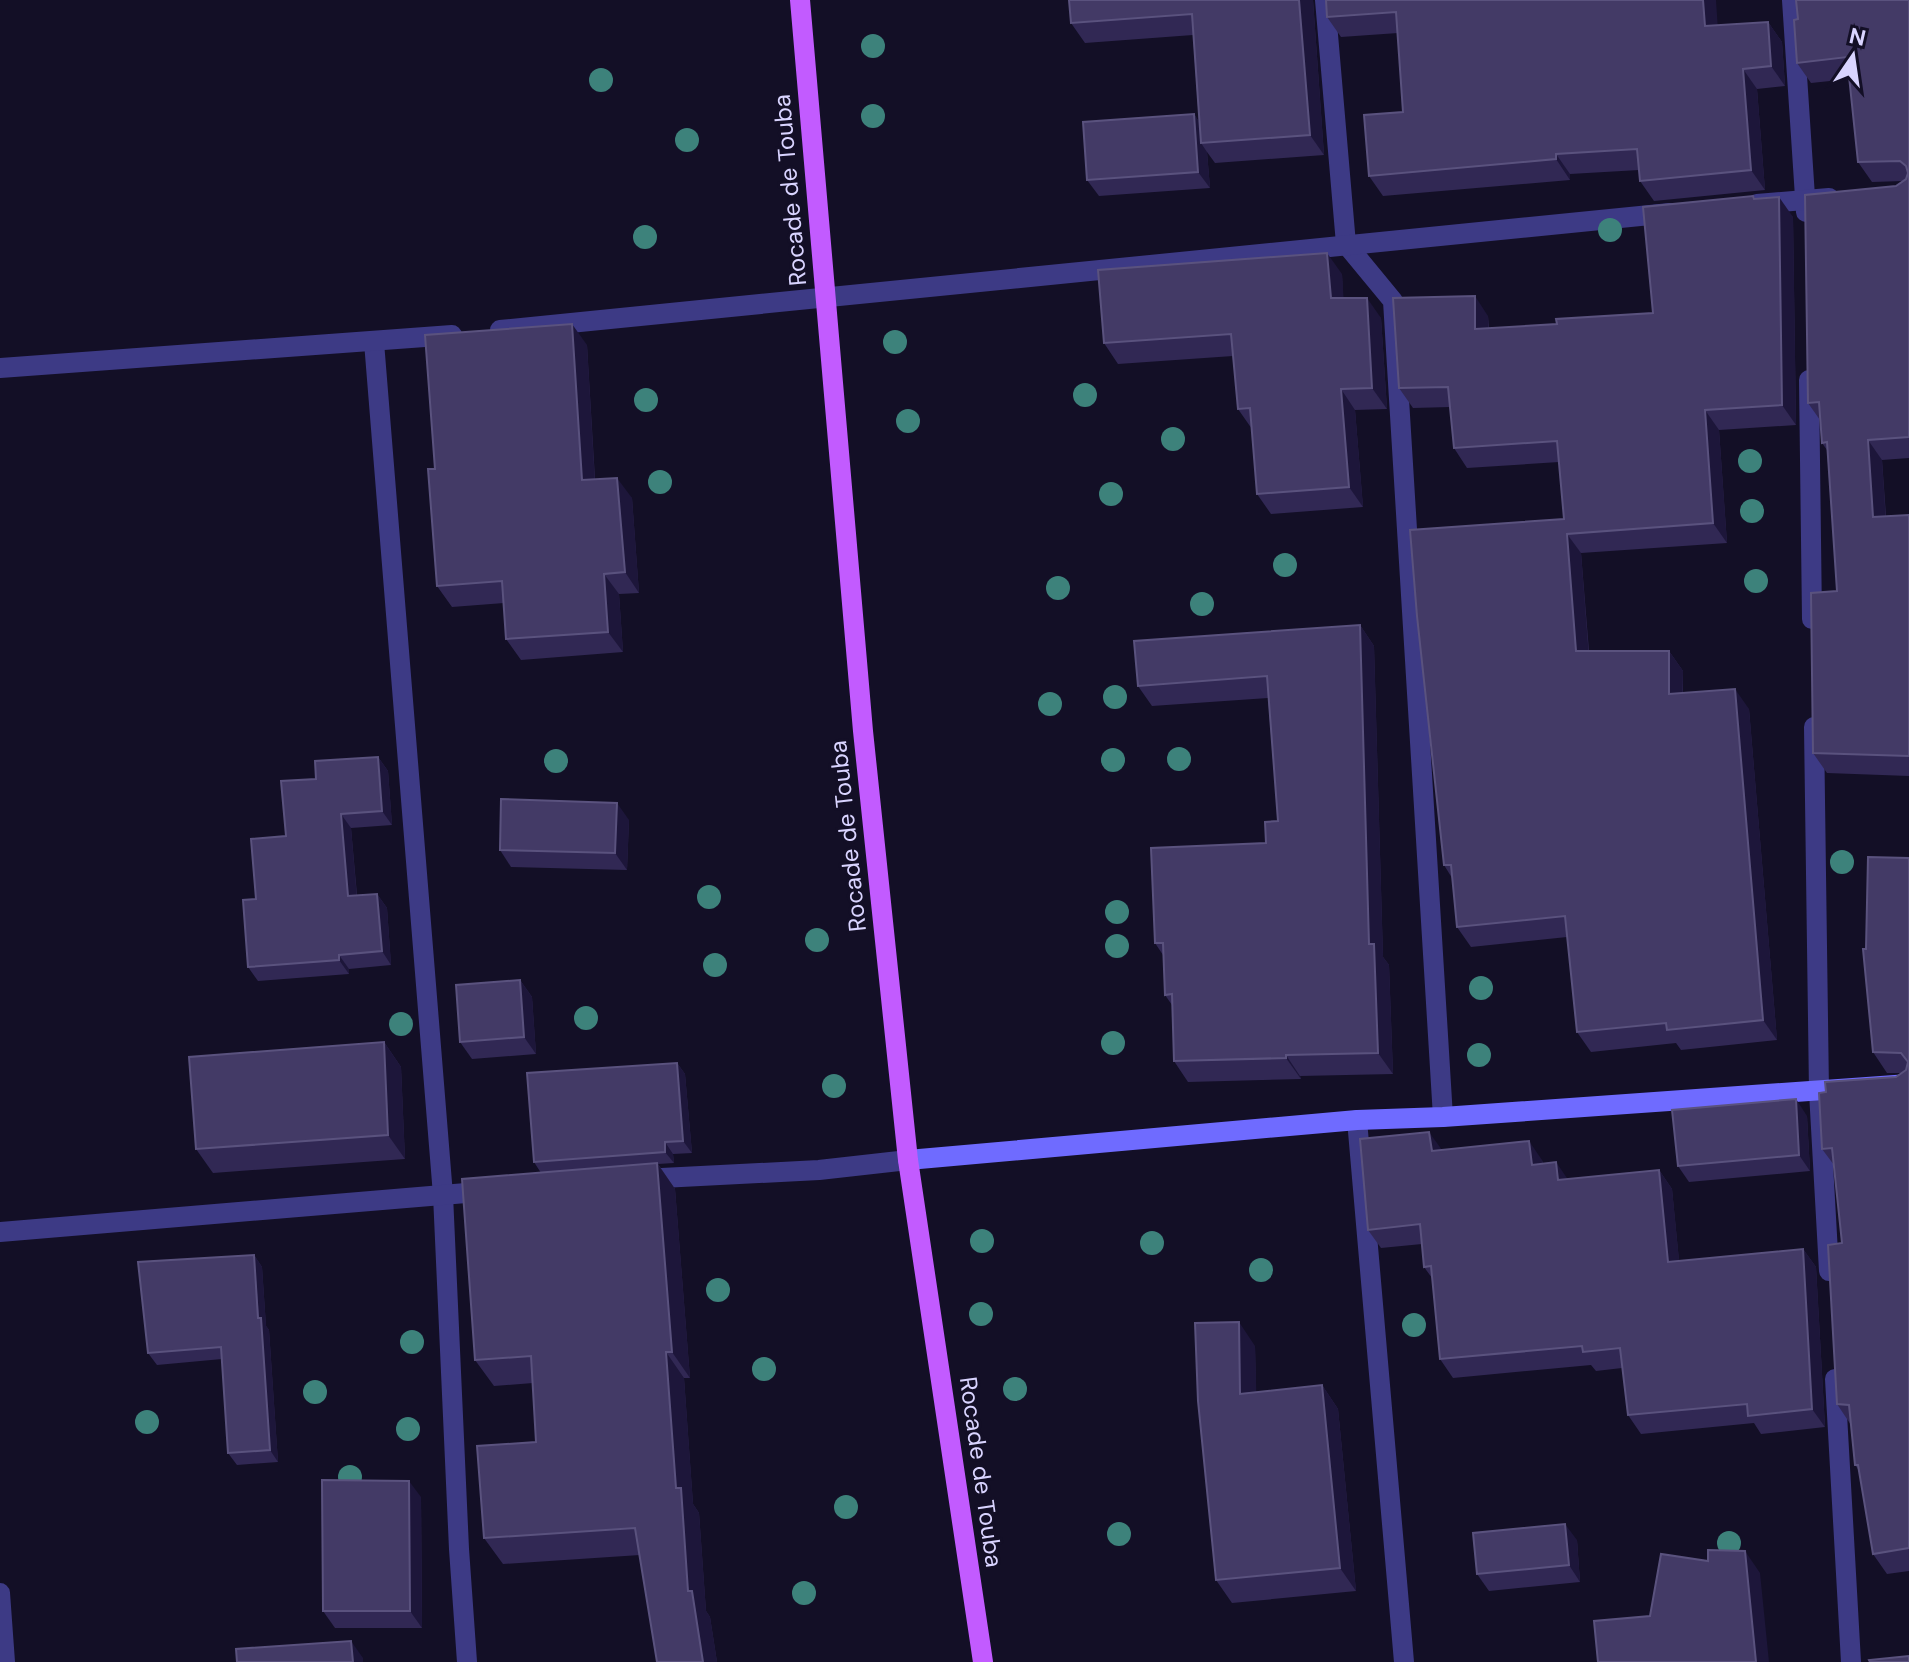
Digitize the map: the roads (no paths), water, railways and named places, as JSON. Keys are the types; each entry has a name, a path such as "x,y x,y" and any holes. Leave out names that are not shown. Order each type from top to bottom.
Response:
{"main road":[{"name":"Rocade de Touba","path":"800,0 863,731 908,1160 983,1662"}],"street":[{"path":"1325,0 1346,244 1393,301 1443,1117"},
{"path":"1792,0 1806,231"},
{"path":"1742,206 1850,197"},
{"path":"0,368 475,333 1695,210"},
{"path":"374,342 443,1195 467,1662"},
{"path":"1808,359 1813,646"},
{"path":"1813,709 1819,1092 1831,1298"},
{"path":"615,1181 819,1170 1357,1120 1443,1117 1909,1084"},
{"path":"1357,1120 1404,1662"},
{"path":"0,1232 505,1190"},
{"path":"1834,1361 1851,1662"},
{"path":"0,1593 5,1662"}]}
